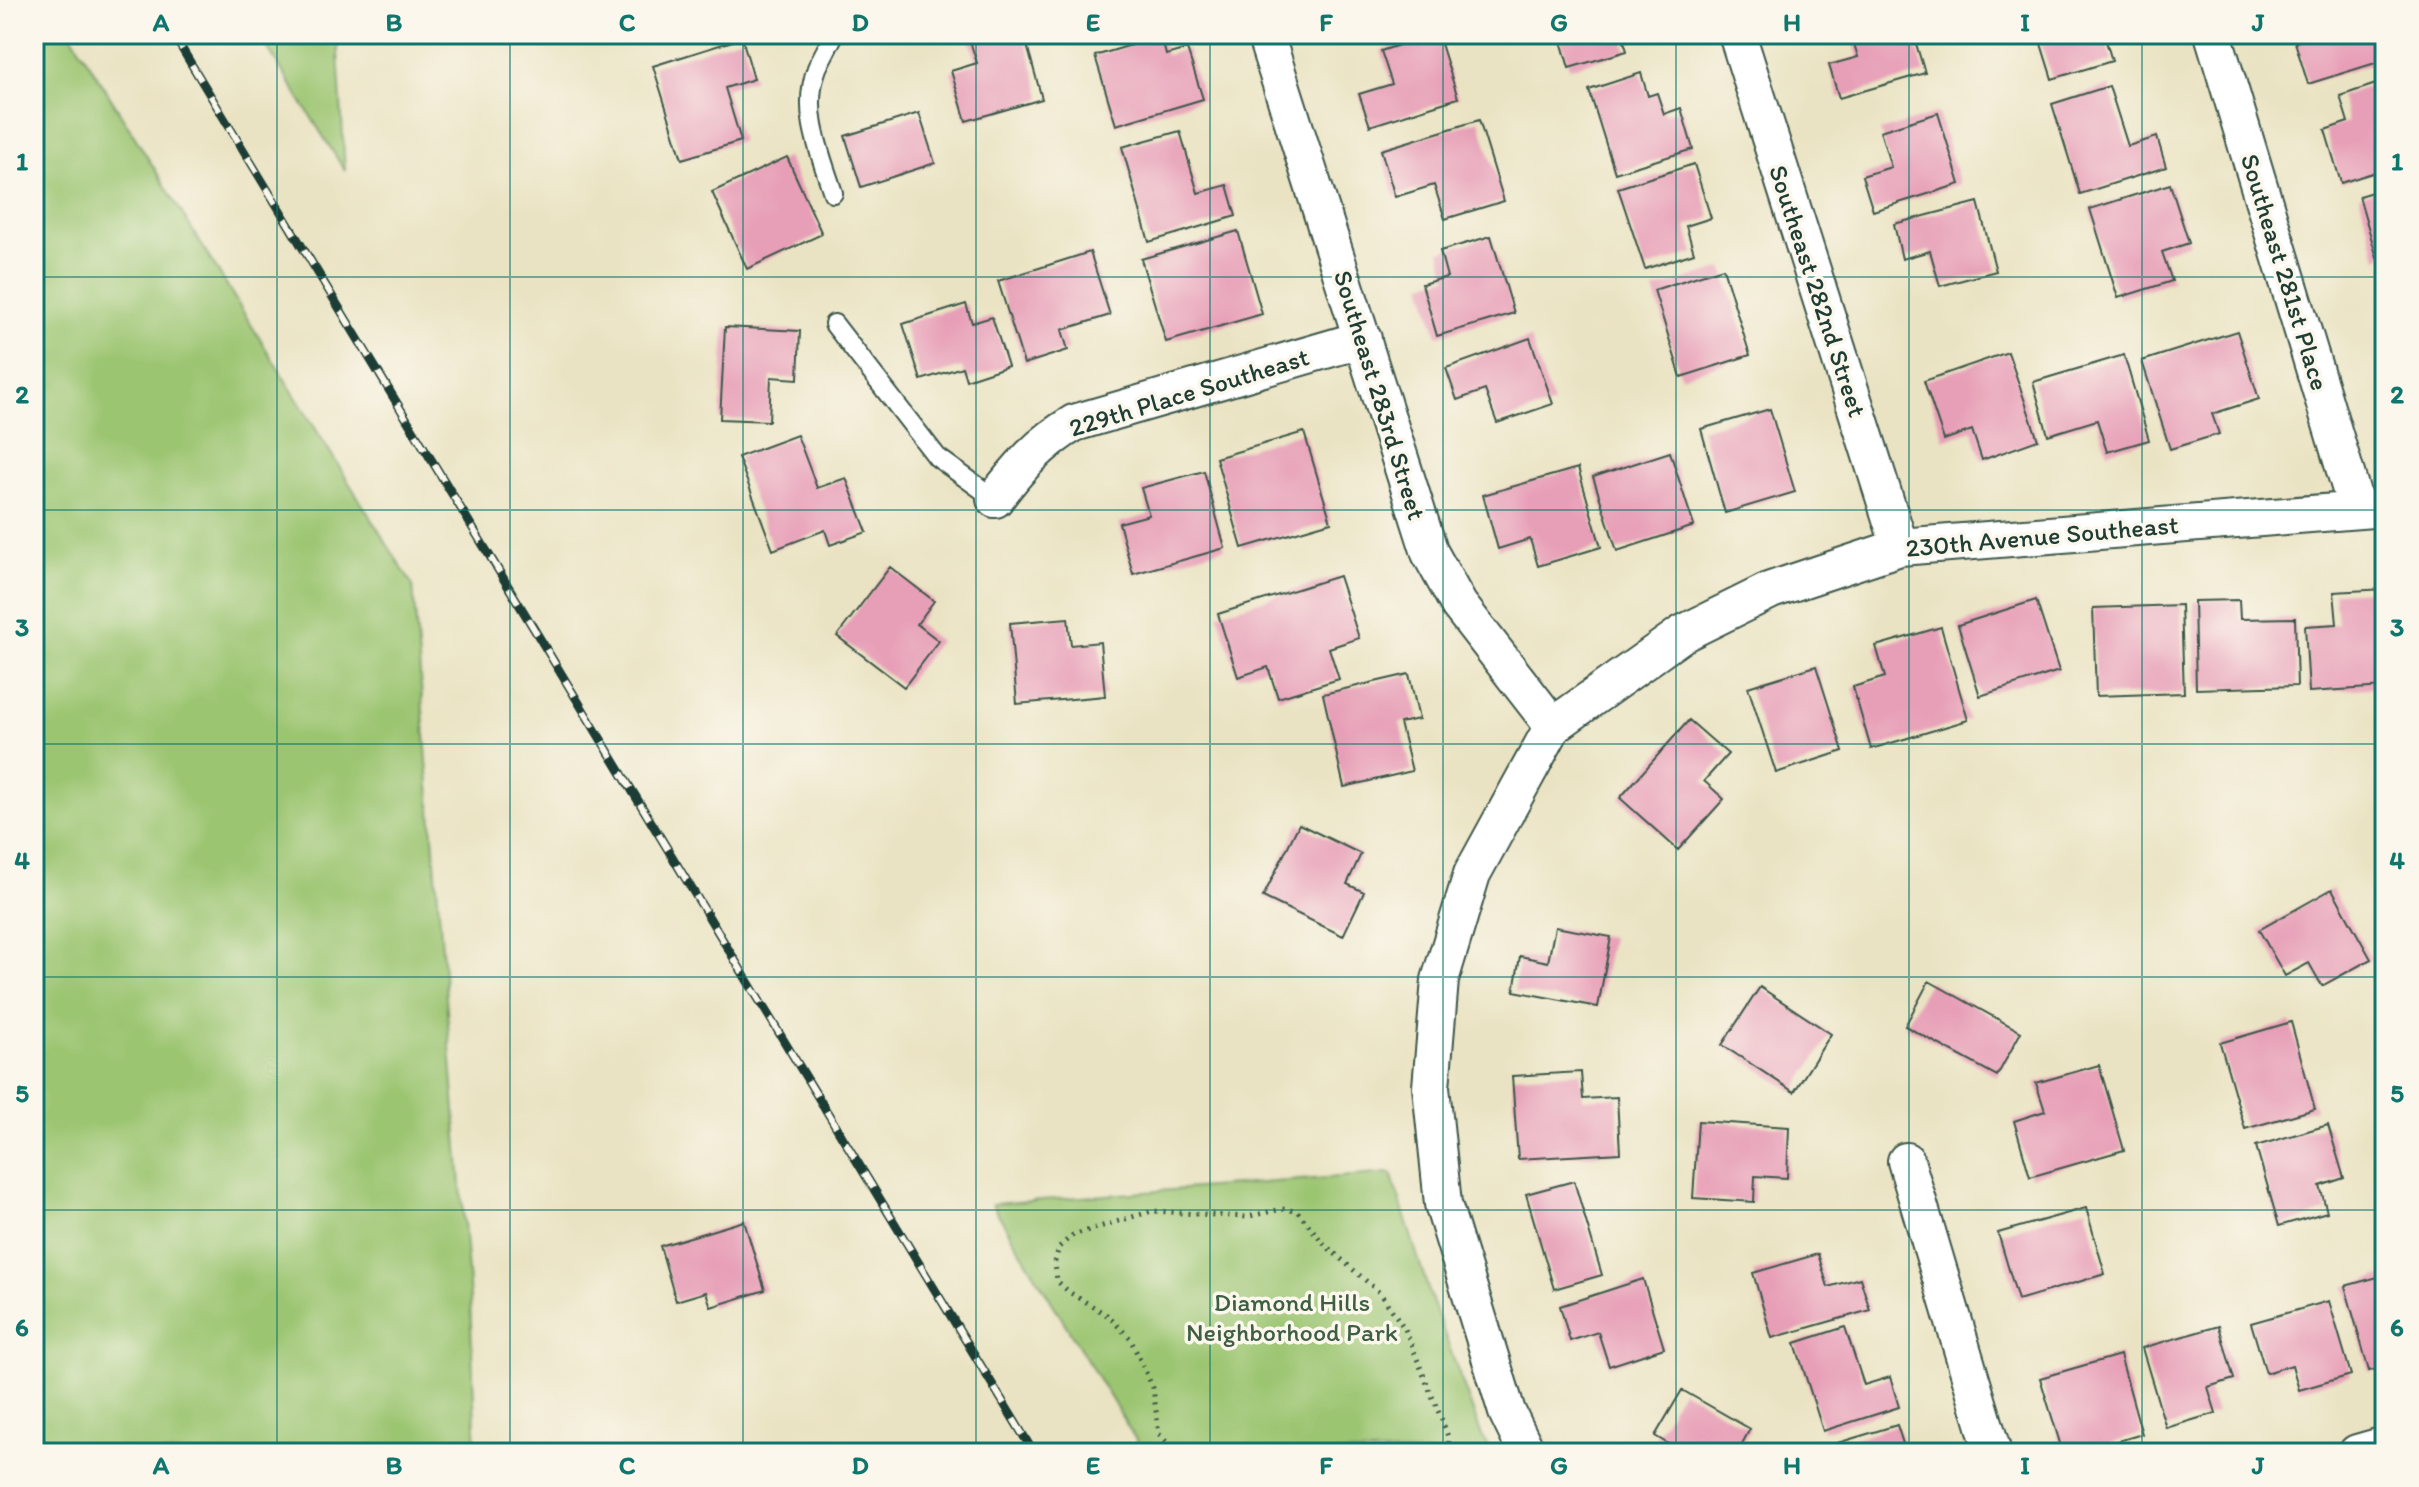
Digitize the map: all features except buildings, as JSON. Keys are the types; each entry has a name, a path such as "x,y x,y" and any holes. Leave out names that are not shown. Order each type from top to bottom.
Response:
{"street":[{"name":"Southeast 283rd Street","path":"1265,34 1430,553 1459,605 1553,726"},
{"name":"Southeast 282nd Street","path":"1737,34 1900,547"},
{"name":"Southeast 281st Place","path":"2213,34 2371,509"},
{"name":"229th Place Southeast","path":"995,499 1050,437 1074,423 1363,339"},
{"name":"230th Avenue Southeast","path":"1553,726 1682,634 1771,590 1900,547 2371,509"},
{"path":"1527,1453 1507,1412 1443,1204 1431,1087 1440,980 1472,874 1553,726"},
{"path":"1906,1161 1993,1453"},
{"path":"2357,1453 2385,1445"}],"lane":[{"path":"833,193 811,125 811,93 817,69 834,34"},
{"path":"834,324 937,457 995,499"}],"path":[{"path":"1177,1453 1159,1434 1153,1388 1130,1338 1107,1315 1057,1281 1055,1262 1059,1247 1073,1235 1152,1211 1246,1217 1282,1209 1297,1211 1325,1245 1380,1293 1405,1329 1445,1428 1449,1440 1448,1453"}],"green space":[{"path":"34,34 71,34 413,586 470,1298 476,1453 34,1453"},
{"path":"259,34 337,34 345,171"},
{"name":"Diamond Hills Neighborhood Park","path":"1391,1173 1429,1292 1482,1436 1492,1453 1144,1453 992,1204"}],"railway":[{"path":"173,34 1034,1453"}]}
